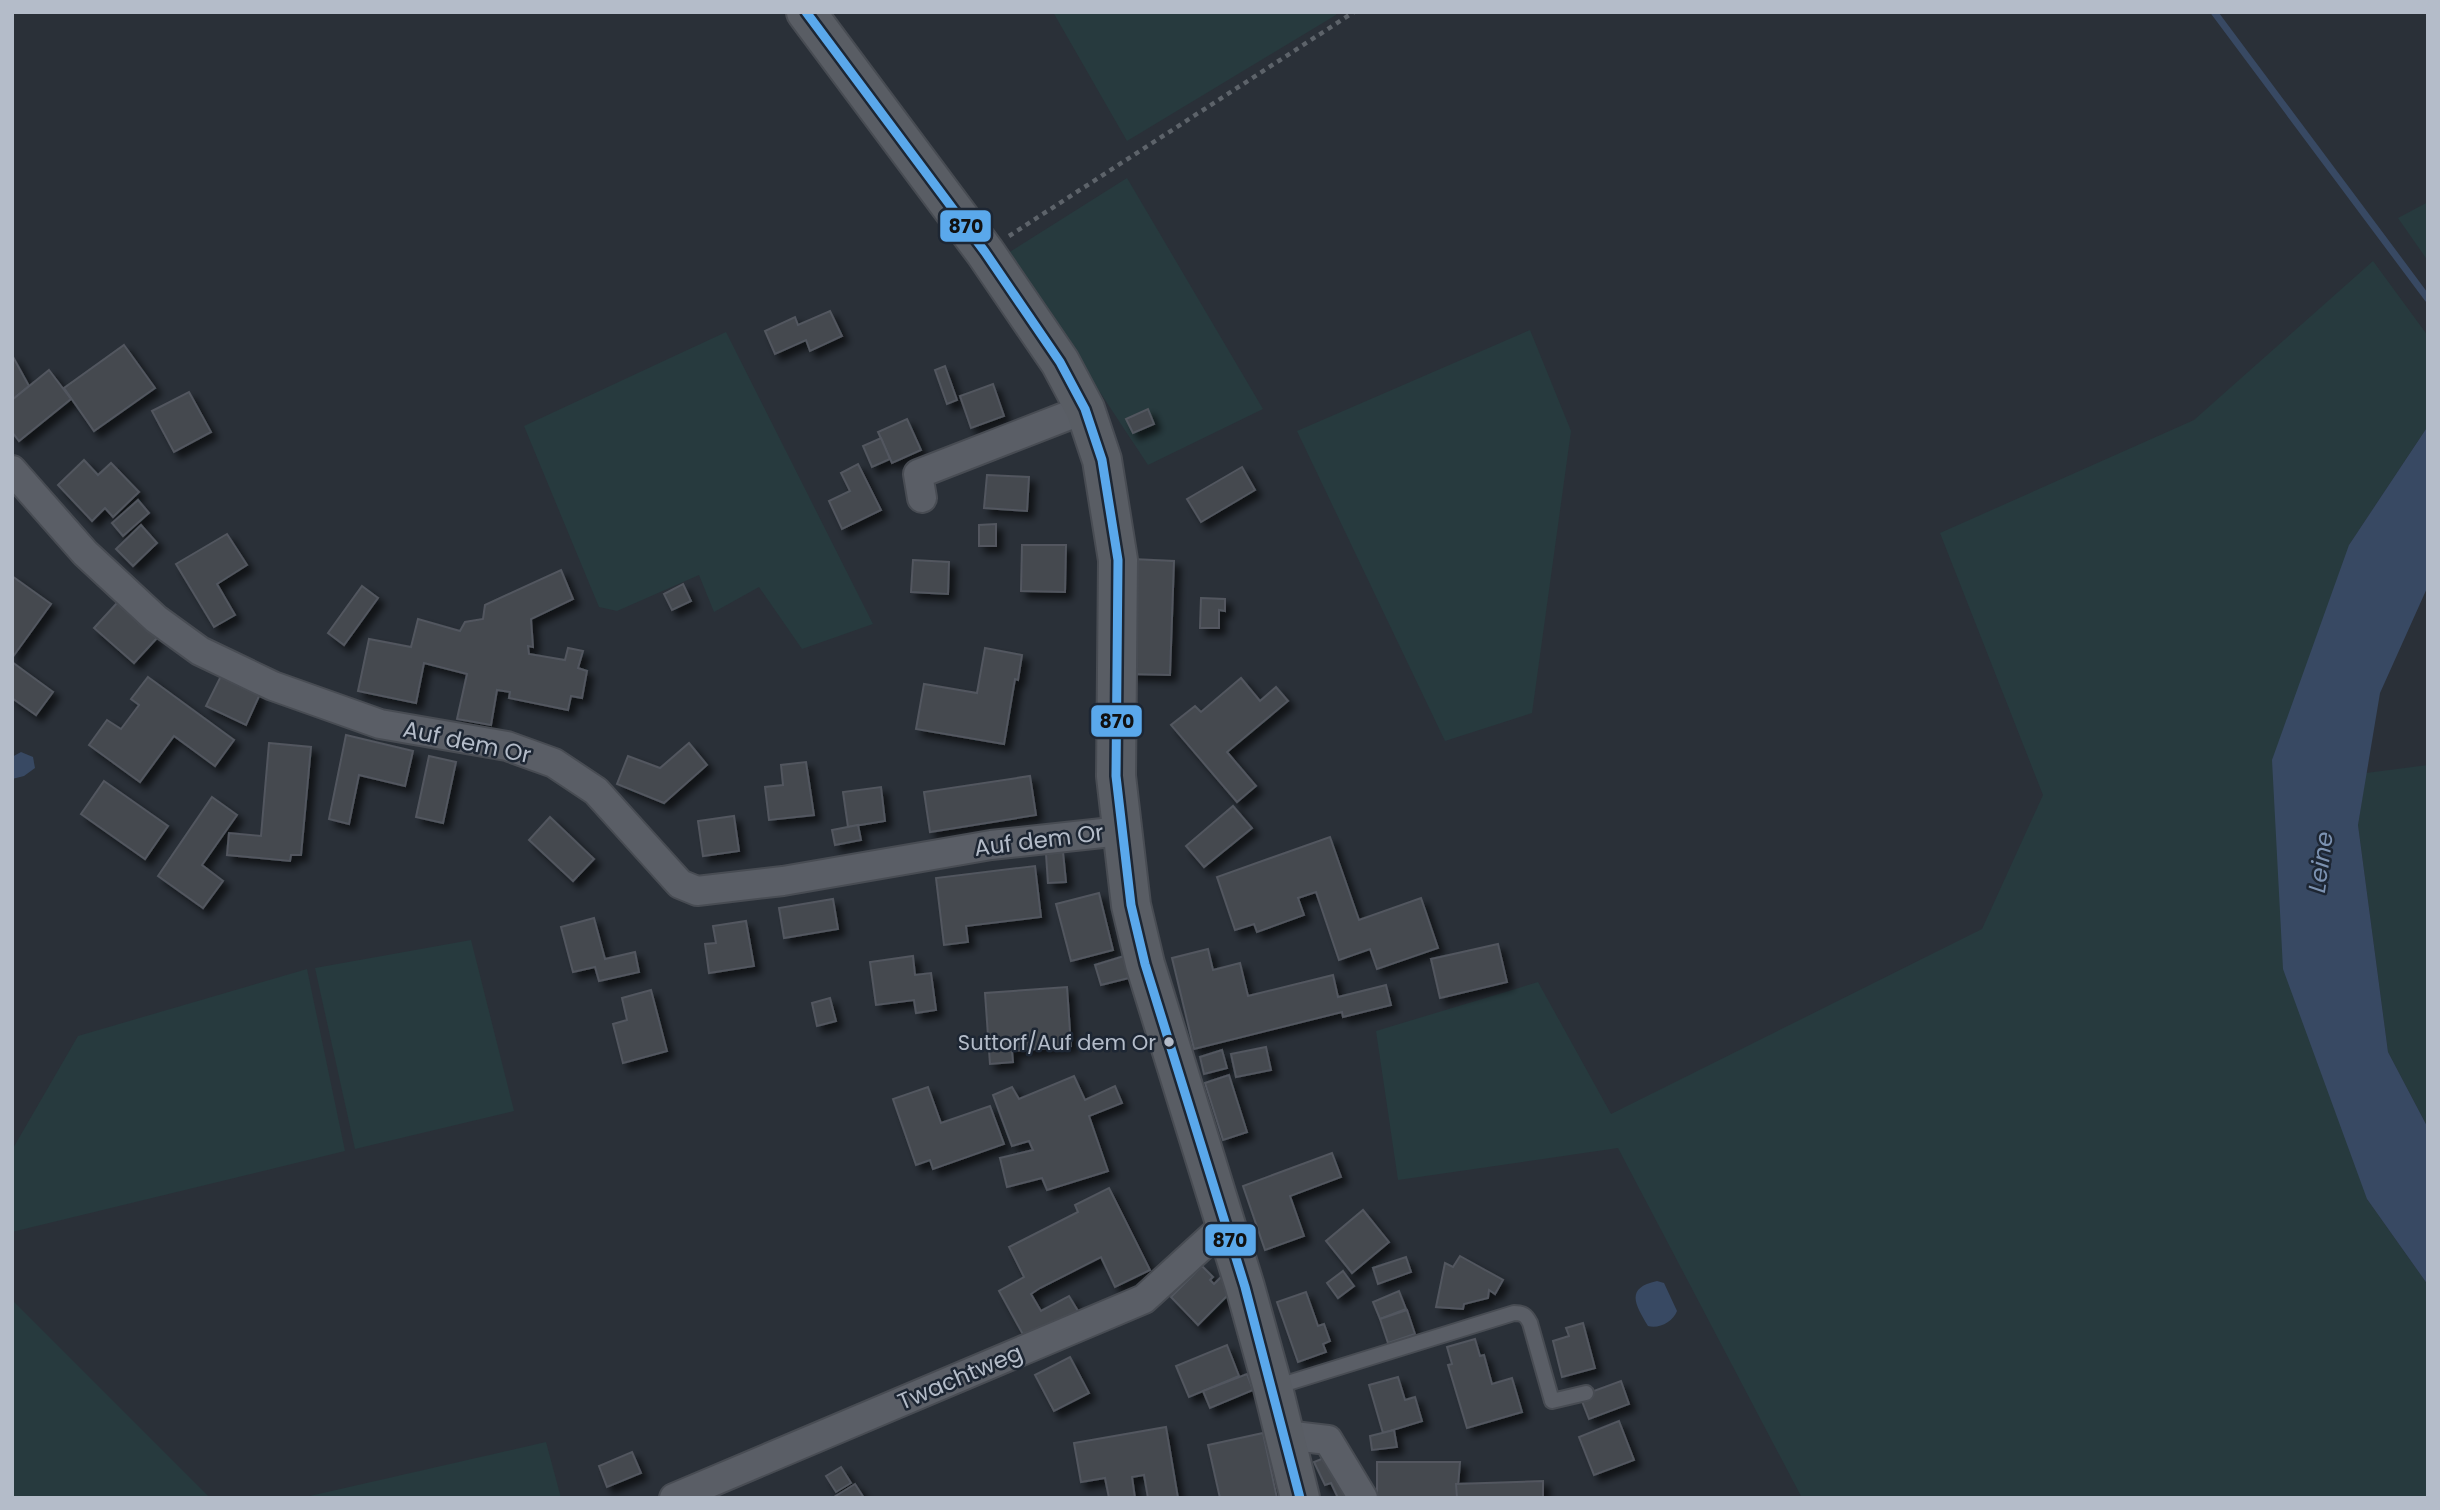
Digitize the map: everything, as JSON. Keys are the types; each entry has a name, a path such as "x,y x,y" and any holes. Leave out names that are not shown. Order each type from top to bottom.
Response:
{"main road":[{"path":"806,12 985,252 1060,362 1085,409 1102,460 1118,560 1116,776 1131,905 1145,964 1226,1224 1273,1388 1300,1498"}],"street":[{"path":"922,498 918,474 1085,409"},
{"name":"Auf dem Or","path":"12,470 85,553 156,619 200,651 273,686 380,724 507,746 554,763 596,791 680,884 697,891 783,881 991,845 1121,831"},
{"name":"Twachtweg","path":"674,1498 1144,1299 1226,1224"},
{"path":"1285,1435 1328,1440 1363,1498"}],"lane":[{"path":"1273,1388 1514,1313 1527,1317 1530,1323 1552,1401 1586,1393"}],"path":[{"path":"985,252 1353,12"}],"green space":[{"path":"1053,12 1336,12 1336,15 1127,141"},
{"path":"1127,178 1263,409 1148,465 1008,253"},
{"path":"2428,202 2428,261 2398,218"},
{"path":"2373,261 2428,336 2428,426 2349,545 2367,1199 2428,1285 2428,1498 1802,1498 1618,1148 1398,1180 1376,1031 1538,982 1611,1114 1982,929 2043,795 1940,533 2194,420"},
{"path":"1530,330 1571,431 1532,713 1445,741 1297,431"},
{"path":"726,332 873,624 802,649 759,587 714,612 699,575 617,611 599,607 524,426"},
{"path":"2428,765 2428,1128 2388,1052 2358,825 2366,773"},
{"path":"471,940 514,1111 355,1149 315,968"},
{"path":"307,969 345,1151 12,1232 12,1150 78,1036"},
{"path":"12,1300 210,1498 12,1498"},
{"path":"546,1442 561,1498 301,1498"}],"water":[{"name":"Leine","path":"2428,426 2428,586 2380,693 2358,825 2388,1052 2428,1128 2428,1285 2367,1199 2283,969 2272,760 2349,545"},
{"path":"21,752 33,757 35,768 24,776 12,779 12,757"},
{"path":"1657,1281 1664,1283 1677,1311 1669,1321 1652,1327 1648,1326 1643,1318 1636,1298 1640,1288"}],"building":[{"path":"830,311 842,336 810,351 806,340 775,354 765,331 795,317 798,325"},
{"path":"124,345 155,388 94,431 64,388"},
{"path":"12,355 29,386 12,400"},
{"path":"945,366 957,400 947,404 935,370"},
{"path":"49,370 71,399 19,441 12,432 12,400"},
{"path":"993,384 1004,416 971,428 960,396"},
{"path":"189,392 211,432 174,452 152,411"},
{"path":"1148,409 1154,424 1133,433 1126,419"},
{"path":"907,419 921,450 892,463 878,432"},
{"path":"881,438 890,459 872,467 863,446"},
{"path":"84,460 98,475 111,463 139,492 113,517 105,508 92,521 58,485"},
{"path":"858,464 881,510 842,529 829,501 850,491 841,473"},
{"path":"1242,467 1255,490 1201,522 1187,499"},
{"path":"987,475 1029,477 1027,511 984,508"},
{"path":"138,500 149,513 123,536 112,523"},
{"path":"996,524 996,546 979,546 979,525"},
{"path":"141,525 157,543 133,566 116,549"},
{"path":"227,534 247,565 217,584 235,615 214,627 176,564"},
{"path":"1022,545 1066,545 1065,592 1021,591"},
{"path":"1132,559 1174,561 1170,675 1128,674"},
{"path":"913,560 949,562 948,594 911,592"},
{"path":"561,570 573,599 531,619 533,647 528,646 529,654 565,660 568,648 583,651 578,668 587,671 582,698 571,696 568,710 509,698 510,692 497,690 491,725 457,719 467,674 424,663 416,703 358,691 369,639 411,647 418,619 460,631 465,622 483,619 485,605"},
{"path":"12,576 51,604 12,658"},
{"path":"683,584 691,601 672,610 664,594"},
{"path":"362,586 378,598 344,645 328,633"},
{"path":"1201,598 1225,599 1225,611 1219,610 1219,628 1200,628"},
{"path":"117,603 157,638 134,663 94,628"},
{"path":"985,648 1022,655 1018,680 1015,679 1004,744 916,729 924,684 977,693"},
{"path":"12,662 53,692 36,715 12,698"},
{"path":"221,676 260,694 246,725 206,706"},
{"path":"148,677 234,740 215,766 174,736 140,782 89,745 107,720 121,729 139,705 131,699"},
{"path":"1241,678 1260,701 1276,687 1288,701 1227,752 1256,786 1237,802 1171,725 1195,706 1201,712"},
{"path":"346,735 413,751 405,786 359,775 349,824 329,819"},
{"path":"269,743 311,747 301,855 291,855 290,861 227,855 229,833 261,836"},
{"path":"689,743 707,765 664,803 617,784 628,756 660,768"},
{"path":"429,756 456,762 443,823 416,817"},
{"path":"806,762 814,815 769,820 765,787 783,785 781,765"},
{"path":"1030,776 1036,815 930,832 924,792"},
{"path":"104,781 168,826 145,859 81,814"},
{"path":"881,787 885,821 848,827 843,792"},
{"path":"212,797 237,815 202,865 223,881 203,908 158,876"},
{"path":"1233,806 1252,828 1204,867 1186,846"},
{"path":"734,816 739,851 703,856 698,821"},
{"path":"550,817 594,859 573,881 529,840"},
{"path":"858,825 861,840 835,845 832,830"},
{"path":"1330,837 1359,920 1421,898 1438,948 1377,969 1370,949 1339,960 1316,892 1298,898 1304,915 1257,932 1254,924 1235,930 1217,877"},
{"path":"1063,852 1066,882 1048,883 1046,854"},
{"path":"1035,866 1041,917 966,926 968,942 944,945 936,878"},
{"path":"1099,893 1113,950 1071,961 1056,904"},
{"path":"833,899 838,929 784,938 779,908"},
{"path":"594,918 605,959 635,952 639,972 599,981 595,967 573,972 561,927"},
{"path":"746,921 754,966 709,973 705,944 716,943 713,926"},
{"path":"1498,944 1507,982 1440,998 1431,959"},
{"path":"1208,949 1213,970 1240,963 1248,996 1333,975 1338,997 1386,985 1391,1005 1343,1017 1342,1012 1194,1049 1172,958"},
{"path":"913,956 915,975 931,973 936,1010 916,1013 914,1000 876,1005 870,962"},
{"path":"1124,956 1129,978 1101,985 1095,965"},
{"path":"1067,987 1071,1046 1012,1051 1013,1062 990,1064 985,993"},
{"path":"651,990 667,1051 623,1063 613,1024 627,1020 622,998"},
{"path":"830,998 836,1021 817,1026 812,1003"},
{"path":"1266,1047 1271,1070 1236,1077 1231,1054"},
{"path":"1222,1050 1227,1068 1204,1074 1200,1057"},
{"path":"1229,1075 1247,1132 1223,1140 1205,1083"},
{"path":"1074,1076 1085,1100 1115,1086 1122,1103 1089,1116 1108,1171 1047,1190 1042,1178 1007,1187 1000,1158 1033,1150 1029,1141 1012,1146 993,1095 1012,1087 1019,1099"},
{"path":"928,1087 941,1123 990,1106 1004,1144 933,1169 930,1160 916,1165 893,1099"},
{"path":"1332,1153 1341,1177 1290,1196 1304,1236 1265,1250 1243,1186"},
{"path":"1109,1188 1150,1270 1115,1287 1101,1257 1040,1288 1031,1294 1041,1311 1069,1296 1078,1311 1026,1340 999,1291 1024,1277 1009,1247 1078,1212 1075,1205"},
{"path":"1363,1210 1389,1242 1352,1273 1326,1241"},
{"path":"1460,1256 1503,1280 1495,1294 1489,1290 1488,1298 1464,1304 1463,1309 1436,1307 1445,1263 1453,1267"},
{"path":"1406,1257 1411,1272 1378,1284 1373,1268"},
{"path":"1202,1266 1213,1277 1210,1280 1214,1284 1227,1271 1232,1291 1198,1325 1171,1297"},
{"path":"1343,1271 1354,1286 1338,1298 1327,1283"},
{"path":"1399,1291 1406,1309 1380,1319 1373,1302"},
{"path":"1306,1292 1318,1326 1324,1324 1330,1341 1323,1344 1326,1352 1298,1362 1277,1302"},
{"path":"1407,1310 1415,1334 1388,1343 1380,1319"},
{"path":"1583,1323 1595,1368 1562,1377 1553,1341 1569,1336 1566,1328"},
{"path":"1475,1339 1480,1356 1484,1355 1492,1384 1512,1378 1522,1412 1467,1428 1448,1365 1452,1364 1447,1347"},
{"path":"1227,1345 1239,1376 1189,1397 1176,1366"},
{"path":"1070,1357 1089,1393 1054,1411 1035,1375"},
{"path":"1247,1374 1253,1390 1210,1408 1203,1391"},
{"path":"1398,1377 1405,1400 1415,1397 1422,1421 1383,1433 1369,1385"},
{"path":"1621,1381 1629,1404 1589,1419 1580,1396"},
{"path":"1619,1421 1634,1460 1594,1475 1579,1437"},
{"path":"1166,1427 1178,1498 1148,1498 1144,1475 1132,1477 1135,1498 1109,1498 1105,1478 1081,1482 1074,1443"},
{"path":"1394,1430 1397,1447 1372,1450 1370,1436"},
{"path":"1263,1433 1277,1498 1220,1498 1208,1445"},
{"path":"632,1452 641,1473 607,1487 599,1466"},
{"path":"1329,1456 1354,1498 1338,1498 1331,1483 1325,1485 1314,1462"},
{"path":"1377,1462 1460,1462 1457,1498 1377,1498"},
{"path":"841,1467 851,1483 836,1492 826,1476"},
{"path":"1543,1481 1543,1498 1457,1498 1456,1484"},
{"path":"855,1484 864,1498 834,1498 834,1497"}],"waterway":[{"path":"2214,12 2428,299"}],"transit line":[{"name":"870","path":"806,12 985,252 1060,362 1085,409 1102,460 1118,560 1116,776 1131,905 1145,964 1245,1287 1300,1498"}],"place":[{"name":"Suttorf/Auf dem Or","path":"1169,1042"}]}
